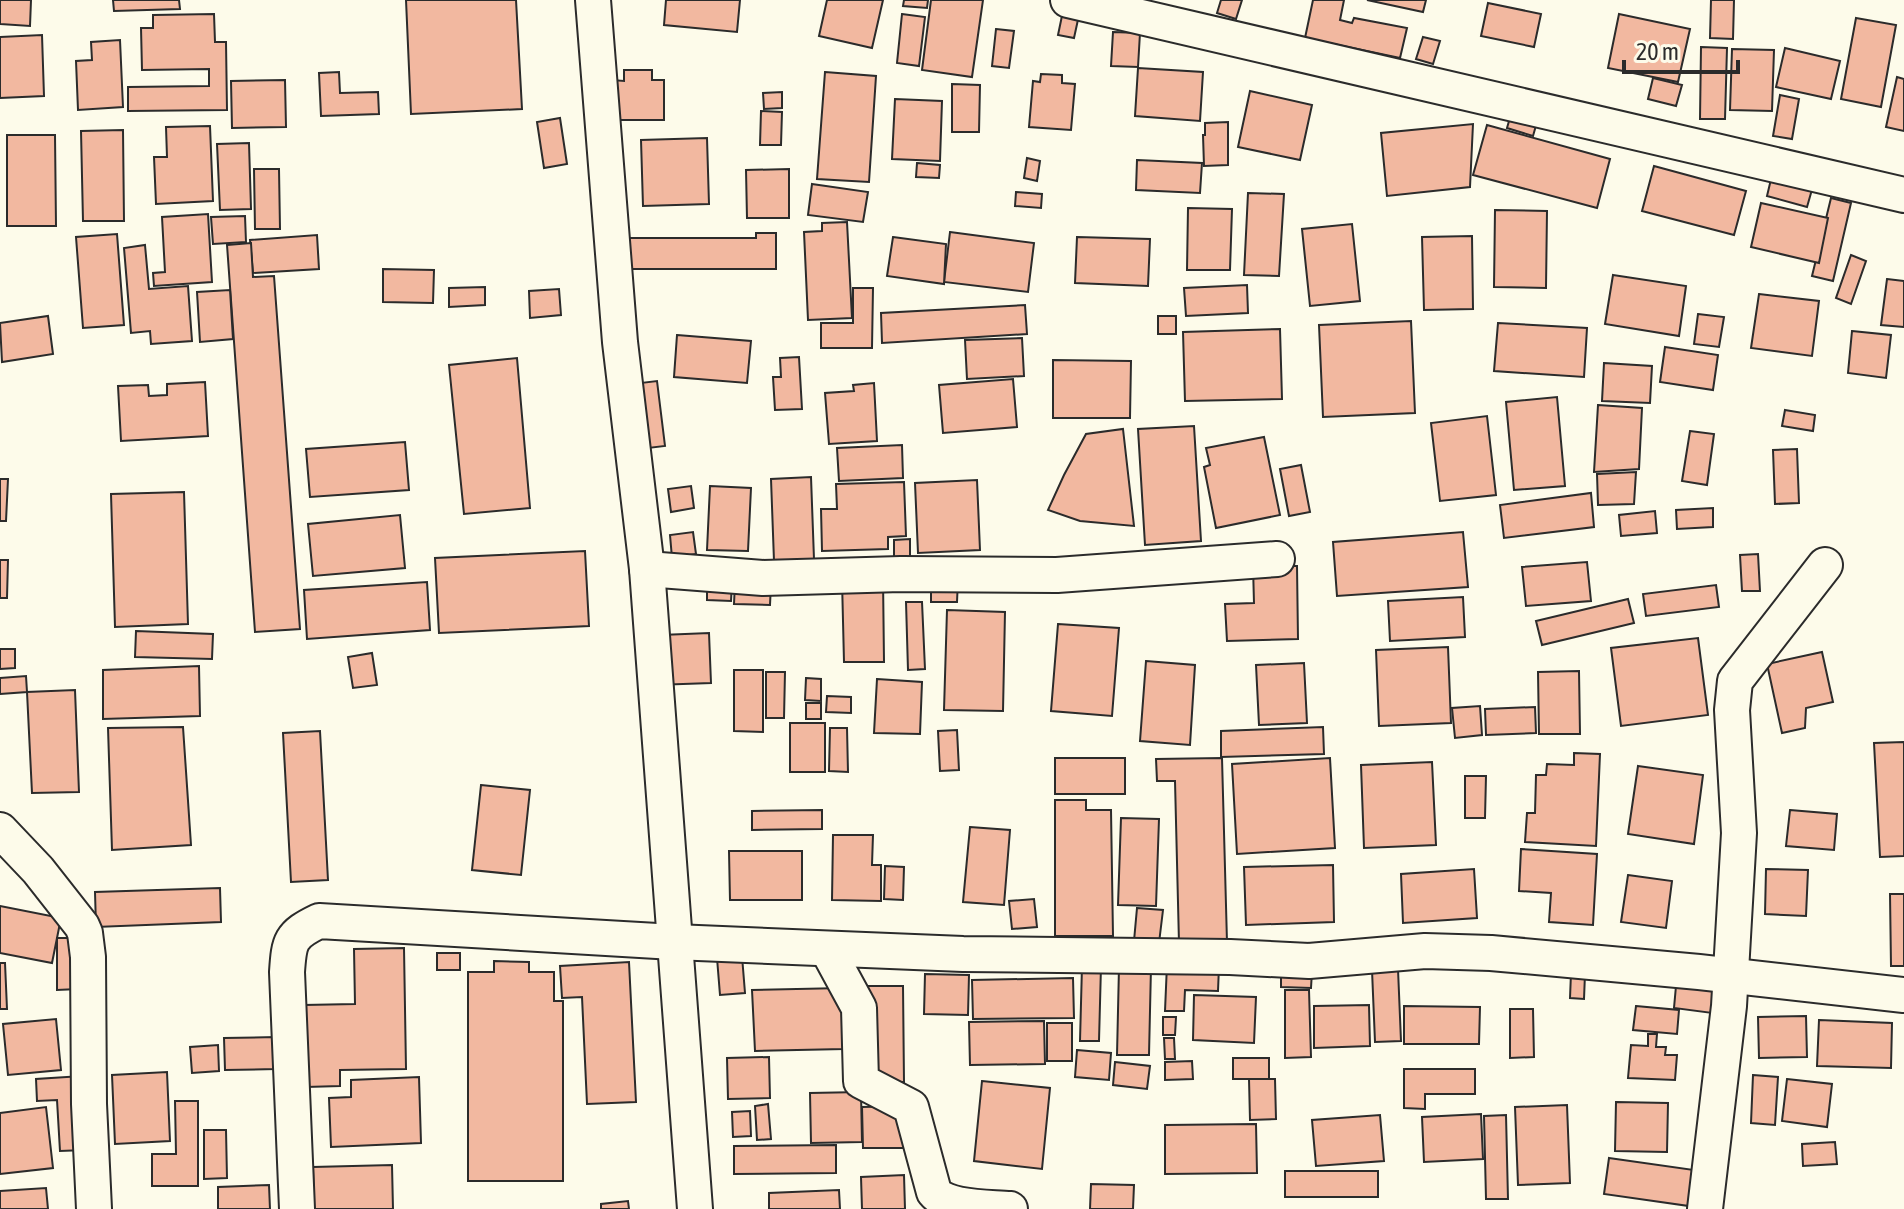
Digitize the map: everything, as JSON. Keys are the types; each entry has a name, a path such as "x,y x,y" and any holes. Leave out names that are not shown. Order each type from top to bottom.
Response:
{"street":[{"path":"593,0 620,342 647,569 695,1209"},
{"path":"1068,0 1904,195"},
{"path":"647,569 763,578 901,574 1057,575 1277,559"},
{"path":"1705,1209 1729,1006 1739,833 1732,710 1735,681 1825,565"},
{"path":"0,830 38,870 85,933 94,1209"},
{"path":"297,1209 287,972 289,946 300,930 319,921 674,942 963,954 1230,957 1309,961 1425,951 1491,953 1904,995"},
{"path":"827,949 859,1008 861,1081 911,1107 934,1192 951,1204 1010,1209"}],"building":[{"path":"0,0 31,0 30,26 0,24"},
{"path":"113,0 179,0 180,9 114,11"},
{"path":"406,0 516,0 522,109 411,114"},
{"path":"666,0 740,0 737,32 664,25"},
{"path":"827,0 883,0 872,48 819,36"},
{"path":"904,0 928,0 927,8 903,6"},
{"path":"931,0 983,0 972,77 922,70"},
{"path":"1221,0 1242,0 1236,19 1217,13"},
{"path":"1313,0 1344,0 1340,20 1352,23 1354,18 1407,28 1400,58 1305,38"},
{"path":"1367,0 1426,0 1423,12"},
{"path":"1711,0 1734,0 1733,39 1710,38"},
{"path":"1488,3 1541,14 1534,47 1481,36"},
{"path":"1063,11 1079,15 1074,38 1058,35"},
{"path":"214,14 215,42 226,42 227,110 128,111 128,87 209,86 209,69 142,70 141,28 153,28 153,15"},
{"path":"902,14 925,17 919,66 897,63"},
{"path":"1619,14 1690,29 1678,82 1608,68"},
{"path":"1856,18 1896,25 1881,107 1841,99"},
{"path":"996,29 1014,31 1009,68 992,66"},
{"path":"1113,32 1140,33 1138,67 1111,66"},
{"path":"42,35 44,96 0,98 0,37"},
{"path":"1423,37 1440,41 1433,64 1416,59"},
{"path":"120,40 123,107 78,110 76,61 92,60 91,42"},
{"path":"1701,47 1727,48 1725,119 1700,119"},
{"path":"1785,48 1840,61 1831,99 1776,87"},
{"path":"1732,49 1774,50 1772,111 1730,110"},
{"path":"1138,68 1203,72 1200,121 1135,116"},
{"path":"624,70 652,70 652,80 664,80 664,120 612,120 612,80 624,81"},
{"path":"339,72 340,93 378,92 379,114 321,116 319,73"},
{"path":"825,72 876,76 869,182 817,179"},
{"path":"1041,74 1062,75 1062,83 1075,84 1071,130 1029,127 1033,81 1040,82"},
{"path":"1897,77 1904,79 1904,131 1886,127"},
{"path":"1653,78 1682,85 1676,106 1648,99"},
{"path":"285,80 286,127 232,128 231,81"},
{"path":"952,84 980,85 979,132 952,132"},
{"path":"1250,91 1312,105 1300,160 1238,147"},
{"path":"782,92 782,108 764,109 763,93"},
{"path":"1780,95 1799,99 1792,139 1773,136"},
{"path":"895,99 942,101 940,161 892,159"},
{"path":"1513,107 1539,115 1533,136 1507,128"},
{"path":"761,111 782,112 781,145 760,145"},
{"path":"560,118 567,164 544,168 537,122"},
{"path":"1228,122 1228,165 1204,166 1205,123"},
{"path":"1473,124 1470,187 1387,196 1381,133"},
{"path":"1487,125 1610,159 1597,208 1473,175"},
{"path":"210,126 213,201 156,204 154,157 167,157 166,127"},
{"path":"123,130 124,221 83,221 81,131"},
{"path":"7,135 55,135 56,226 7,226"},
{"path":"707,138 709,204 643,206 641,140"},
{"path":"249,143 251,209 220,210 217,144"},
{"path":"1027,158 1040,161 1037,181 1024,178"},
{"path":"1137,160 1202,163 1200,193 1136,190"},
{"path":"917,163 940,165 939,178 916,177"},
{"path":"1654,166 1746,191 1734,235 1642,211"},
{"path":"254,169 279,169 280,229 255,229"},
{"path":"789,169 789,218 747,218 746,170"},
{"path":"1772,175 1813,186 1807,207 1767,196"},
{"path":"812,184 868,192 863,222 808,215"},
{"path":"1016,192 1042,194 1041,208 1015,206"},
{"path":"1248,193 1284,194 1279,276 1244,275"},
{"path":"1831,198 1851,203 1833,281 1812,276"},
{"path":"1761,203 1828,218 1819,263 1751,247"},
{"path":"1188,208 1232,209 1230,270 1187,270"},
{"path":"1495,210 1547,211 1546,288 1494,287"},
{"path":"208,214 212,282 154,286 153,273 165,272 162,217"},
{"path":"245,216 246,242 213,244 211,217"},
{"path":"847,222 852,318 808,320 804,232 822,231 822,223"},
{"path":"1352,224 1360,301 1310,306 1302,229"},
{"path":"950,232 1034,243 1028,292 944,282"},
{"path":"756,233 776,233 776,269 626,269 625,238 756,238"},
{"path":"117,234 124,325 83,328 76,237"},
{"path":"317,235 319,269 253,273 250,240"},
{"path":"1472,236 1473,309 1424,310 1422,237"},
{"path":"893,237 946,244 944,284 887,276"},
{"path":"1077,237 1150,239 1148,286 1075,283"},
{"path":"251,243 253,277 274,276 300,629 255,632 227,245"},
{"path":"145,245 149,289 188,286 192,341 151,344 150,331 131,333 124,248"},
{"path":"1851,255 1866,261 1851,304 1836,298"},
{"path":"383,269 434,270 433,303 383,302"},
{"path":"1613,275 1686,286 1679,336 1605,324"},
{"path":"1887,279 1904,281 1904,327 1881,325"},
{"path":"1247,285 1248,313 1186,316 1184,288"},
{"path":"485,287 485,305 449,307 449,288"},
{"path":"853,288 873,288 872,348 821,348 821,323 853,323"},
{"path":"559,289 561,315 530,318 529,291"},
{"path":"230,290 233,339 200,342 197,292"},
{"path":"1759,294 1819,301 1812,356 1751,348"},
{"path":"1025,305 1027,334 882,343 881,313"},
{"path":"1698,314 1724,317 1719,347 1694,344"},
{"path":"48,316 53,354 2,362 0,323"},
{"path":"1158,316 1176,316 1176,334 1158,334"},
{"path":"1411,321 1415,413 1323,417 1319,325"},
{"path":"1498,323 1587,328 1584,377 1494,371"},
{"path":"1280,329 1282,399 1185,401 1183,332"},
{"path":"1852,331 1891,335 1886,378 1848,373"},
{"path":"677,335 751,341 747,383 674,377"},
{"path":"1022,338 1024,376 967,379 965,340"},
{"path":"1665,347 1718,355 1713,390 1660,382"},
{"path":"799,357 802,409 775,410 773,377 781,377 780,358"},
{"path":"517,358 530,508 464,514 449,365"},
{"path":"1053,360 1131,361 1130,418 1053,418"},
{"path":"1604,363 1652,366 1650,403 1602,401"},
{"path":"1013,379 1017,427 943,433 939,385"},
{"path":"657,381 665,446 640,449 632,384"},
{"path":"205,382 208,436 121,441 118,386 148,385 149,396 167,395 167,384"},
{"path":"874,383 877,441 829,444 825,393 854,391 853,385"},
{"path":"1557,397 1565,486 1514,490 1506,402"},
{"path":"1598,405 1642,408 1639,469 1594,472"},
{"path":"1785,410 1815,415 1813,431 1782,426"},
{"path":"1487,416 1496,495 1440,501 1431,423"},
{"path":"1194,426 1201,541 1145,545 1138,429"},
{"path":"1123,429 1134,526 1080,521 1048,510 1086,434"},
{"path":"1690,431 1714,434 1707,485 1682,481"},
{"path":"1264,437 1280,515 1216,528 1204,467 1210,465 1206,448"},
{"path":"405,442 409,490 310,497 306,449"},
{"path":"902,445 903,478 839,481 837,448"},
{"path":"1797,449 1799,503 1775,504 1773,450"},
{"path":"1301,465 1310,512 1289,516 1280,469"},
{"path":"1636,472 1634,504 1598,505 1597,474"},
{"path":"811,477 814,559 774,561 771,479"},
{"path":"0,479 8,479 6,521 0,521"},
{"path":"977,480 980,550 918,553 915,483"},
{"path":"904,482 906,536 888,537 888,549 822,551 821,509 837,509 836,484"},
{"path":"691,486 694,508 671,512 668,489"},
{"path":"710,486 751,488 748,551 707,550"},
{"path":"184,492 188,624 115,627 111,494"},
{"path":"1591,493 1594,527 1504,538 1500,505"},
{"path":"1713,508 1713,527 1677,529 1676,510"},
{"path":"1655,511 1657,533 1621,536 1619,515"},
{"path":"400,515 405,568 313,576 308,524"},
{"path":"693,532 696,554 672,558 670,535"},
{"path":"1463,532 1468,587 1337,596 1333,542"},
{"path":"910,539 910,560 894,561 894,540"},
{"path":"585,551 589,626 439,633 435,558"},
{"path":"1758,554 1760,591 1742,591 1740,555"},
{"path":"0,560 8,560 7,598 0,598"},
{"path":"1587,562 1591,601 1526,606 1522,567"},
{"path":"1253,566 1297,566 1298,639 1227,641 1225,604 1254,603"},
{"path":"883,578 884,662 844,662 842,580"},
{"path":"931,579 958,579 957,602 931,602"},
{"path":"427,582 430,630 307,639 304,590"},
{"path":"707,582 732,583 731,601 707,600"},
{"path":"735,583 771,584 770,605 734,604"},
{"path":"1716,585 1719,607 1646,616 1643,594"},
{"path":"1463,597 1465,637 1390,641 1388,601"},
{"path":"1628,599 1634,623 1542,645 1536,621"},
{"path":"906,602 922,602 925,669 908,670"},
{"path":"947,610 1005,612 1003,711 944,710"},
{"path":"1058,624 1119,628 1112,716 1051,711"},
{"path":"136,631 213,634 212,659 135,657"},
{"path":"709,633 711,683 655,685 661,635"},
{"path":"1698,638 1708,715 1621,726 1611,648"},
{"path":"1448,647 1451,723 1379,726 1376,650"},
{"path":"0,649 15,649 15,668 0,669"},
{"path":"1822,652 1833,702 1806,708 1805,728 1782,733 1767,664"},
{"path":"372,653 377,685 353,688 348,657"},
{"path":"1146,661 1195,665 1190,745 1140,741"},
{"path":"1304,663 1307,723 1259,725 1256,665"},
{"path":"199,666 200,716 103,719 103,670"},
{"path":"734,670 763,670 763,732 734,731"},
{"path":"1579,671 1580,734 1539,734 1538,672"},
{"path":"766,672 785,672 784,718 766,718"},
{"path":"26,676 27,692 0,694 0,678"},
{"path":"806,678 821,679 821,701 805,700"},
{"path":"877,679 922,682 920,734 874,733"},
{"path":"75,690 79,792 32,793 27,692"},
{"path":"827,696 851,697 851,713 826,712"},
{"path":"806,703 821,703 821,719 806,719"},
{"path":"1480,706 1482,735 1455,738 1452,708"},
{"path":"1535,707 1536,733 1486,735 1485,709"},
{"path":"790,723 825,723 825,772 790,772"},
{"path":"183,727 191,845 112,850 108,728"},
{"path":"1323,727 1324,754 1221,757 1221,731"},
{"path":"830,728 847,728 848,772 829,771"},
{"path":"957,730 959,770 940,771 938,731"},
{"path":"320,731 328,880 291,882 283,733"},
{"path":"1904,742 1904,856 1880,857 1874,743"},
{"path":"1574,753 1600,754 1596,846 1525,842 1527,813 1535,813 1536,775 1546,775 1547,764 1574,765"},
{"path":"1055,758 1125,758 1125,794 1055,794"},
{"path":"1222,758 1227,942 1179,943 1175,781 1157,781 1156,759"},
{"path":"1330,758 1335,848 1237,854 1232,764"},
{"path":"1432,762 1436,845 1364,848 1361,765"},
{"path":"1638,766 1703,775 1694,844 1628,834"},
{"path":"1465,776 1486,776 1485,818 1465,818"},
{"path":"481,785 530,790 521,875 472,870"},
{"path":"1055,800 1086,800 1086,810 1111,810 1113,936 1055,936"},
{"path":"822,810 822,829 752,830 752,811"},
{"path":"1790,810 1837,814 1834,850 1786,846"},
{"path":"1121,818 1159,819 1156,906 1118,905"},
{"path":"970,827 1010,830 1004,905 963,902"},
{"path":"833,835 873,835 872,865 881,865 881,901 832,900"},
{"path":"1521,849 1597,854 1593,925 1549,922 1551,893 1519,891"},
{"path":"729,851 802,851 802,900 730,900"},
{"path":"1333,865 1334,922 1246,925 1244,867"},
{"path":"885,866 904,867 903,900 884,899"},
{"path":"1474,869 1477,918 1403,923 1401,874"},
{"path":"1766,869 1808,870 1806,916 1765,914"},
{"path":"1628,875 1672,881 1666,928 1621,922"},
{"path":"220,888 221,922 96,927 95,892"},
{"path":"1890,894 1904,894 1904,966 1891,966"},
{"path":"1034,899 1037,927 1012,929 1009,901"},
{"path":"0,906 61,918 52,963 0,953"},
{"path":"1137,908 1163,910 1159,943 1134,941"},
{"path":"57,938 79,938 78,989 57,990"},
{"path":"404,948 406,1069 340,1070 340,1086 306,1087 304,1005 355,1004 354,949"},
{"path":"437,953 460,953 460,970 437,970"},
{"path":"742,956 745,993 720,995 717,958"},
{"path":"494,961 529,962 529,972 554,972 554,1001 563,1001 563,1181 468,1181 468,972 494,972"},
{"path":"629,962 636,1102 587,1104 582,997 562,998 560,966"},
{"path":"0,963 5,963 7,1009 0,1009"},
{"path":"1167,964 1219,966 1218,991 1185,990 1184,1011 1165,1011"},
{"path":"1082,966 1101,966 1099,1041 1080,1041"},
{"path":"1119,967 1151,967 1149,1055 1117,1055"},
{"path":"1398,969 1401,1041 1375,1042 1372,970"},
{"path":"1281,971 1312,971 1311,988 1281,987"},
{"path":"1571,973 1585,974 1584,999 1570,998"},
{"path":"925,974 969,975 968,1015 924,1014"},
{"path":"1073,978 1074,1018 973,1019 972,980"},
{"path":"867,986 903,986 904,1082 868,1082"},
{"path":"1676,986 1715,990 1712,1013 1674,1008"},
{"path":"843,988 844,1049 755,1051 752,990"},
{"path":"1285,990 1309,990 1311,1057 1285,1058"},
{"path":"1194,995 1256,997 1254,1043 1193,1040"},
{"path":"1369,1005 1370,1046 1314,1048 1314,1006"},
{"path":"1404,1006 1480,1007 1479,1044 1404,1044"},
{"path":"1636,1006 1679,1010 1677,1034 1633,1030"},
{"path":"1510,1009 1533,1009 1534,1057 1510,1058"},
{"path":"1806,1016 1807,1057 1759,1058 1758,1017"},
{"path":"1163,1017 1176,1017 1175,1035 1163,1035"},
{"path":"56,1019 61,1070 8,1075 3,1024"},
{"path":"1819,1020 1892,1023 1891,1068 1817,1066"},
{"path":"1044,1021 1045,1064 970,1065 969,1022"},
{"path":"1047,1023 1072,1023 1072,1061 1047,1061"},
{"path":"1648,1034 1657,1034 1656,1047 1666,1047 1665,1055 1677,1055 1675,1080 1628,1078 1631,1045 1648,1046"},
{"path":"276,1037 276,1069 225,1070 224,1038"},
{"path":"1164,1038 1174,1038 1175,1059 1165,1059"},
{"path":"218,1045 219,1071 192,1073 190,1047"},
{"path":"1077,1050 1111,1053 1109,1080 1075,1077"},
{"path":"769,1057 770,1098 728,1099 727,1058"},
{"path":"1233,1058 1269,1058 1269,1079 1233,1079"},
{"path":"1192,1061 1193,1079 1165,1080 1165,1062"},
{"path":"1115,1062 1150,1066 1147,1089 1113,1085"},
{"path":"1404,1069 1475,1069 1475,1094 1425,1094 1425,1109 1404,1108"},
{"path":"167,1072 170,1141 115,1144 112,1075"},
{"path":"1753,1075 1778,1077 1775,1125 1751,1123"},
{"path":"82,1076 85,1150 60,1151 57,1100 37,1101 36,1079"},
{"path":"419,1077 421,1143 331,1147 329,1098 351,1097 351,1080"},
{"path":"1249,1079 1275,1079 1276,1119 1250,1120"},
{"path":"1787,1079 1832,1084 1827,1127 1782,1121"},
{"path":"982,1081 1050,1088 1042,1169 974,1161"},
{"path":"861,1092 862,1142 811,1143 810,1093"},
{"path":"175,1101 198,1101 198,1186 152,1186 152,1154 176,1154"},
{"path":"1616,1102 1668,1103 1667,1152 1615,1151"},
{"path":"768,1104 771,1139 757,1140 755,1106"},
{"path":"1567,1105 1570,1183 1518,1185 1515,1107"},
{"path":"905,1106 906,1148 863,1148 862,1107"},
{"path":"46,1107 53,1168 0,1174 0,1113"},
{"path":"750,1111 751,1136 733,1137 732,1112"},
{"path":"1481,1114 1483,1159 1424,1162 1422,1117"},
{"path":"1380,1115 1384,1161 1316,1166 1312,1120"},
{"path":"1506,1115 1508,1199 1486,1199 1484,1116"},
{"path":"1256,1124 1257,1173 1165,1174 1165,1125"},
{"path":"204,1130 226,1130 227,1178 204,1179"},
{"path":"1835,1142 1837,1164 1803,1166 1802,1144"},
{"path":"836,1145 836,1173 734,1174 734,1146"},
{"path":"1609,1158 1701,1171 1696,1207 1604,1194"},
{"path":"392,1165 393,1209 314,1209 313,1167"},
{"path":"1285,1171 1378,1171 1378,1197 1285,1197"},
{"path":"904,1175 905,1209 862,1209 861,1177"},
{"path":"1091,1184 1134,1185 1133,1209 1090,1209"},
{"path":"269,1185 270,1209 218,1209 218,1187"},
{"path":"46,1188 48,1209 0,1209 0,1191"},
{"path":"839,1190 840,1209 769,1209 769,1193"},
{"path":"628,1201 629,1209 601,1209 601,1204"}]}
